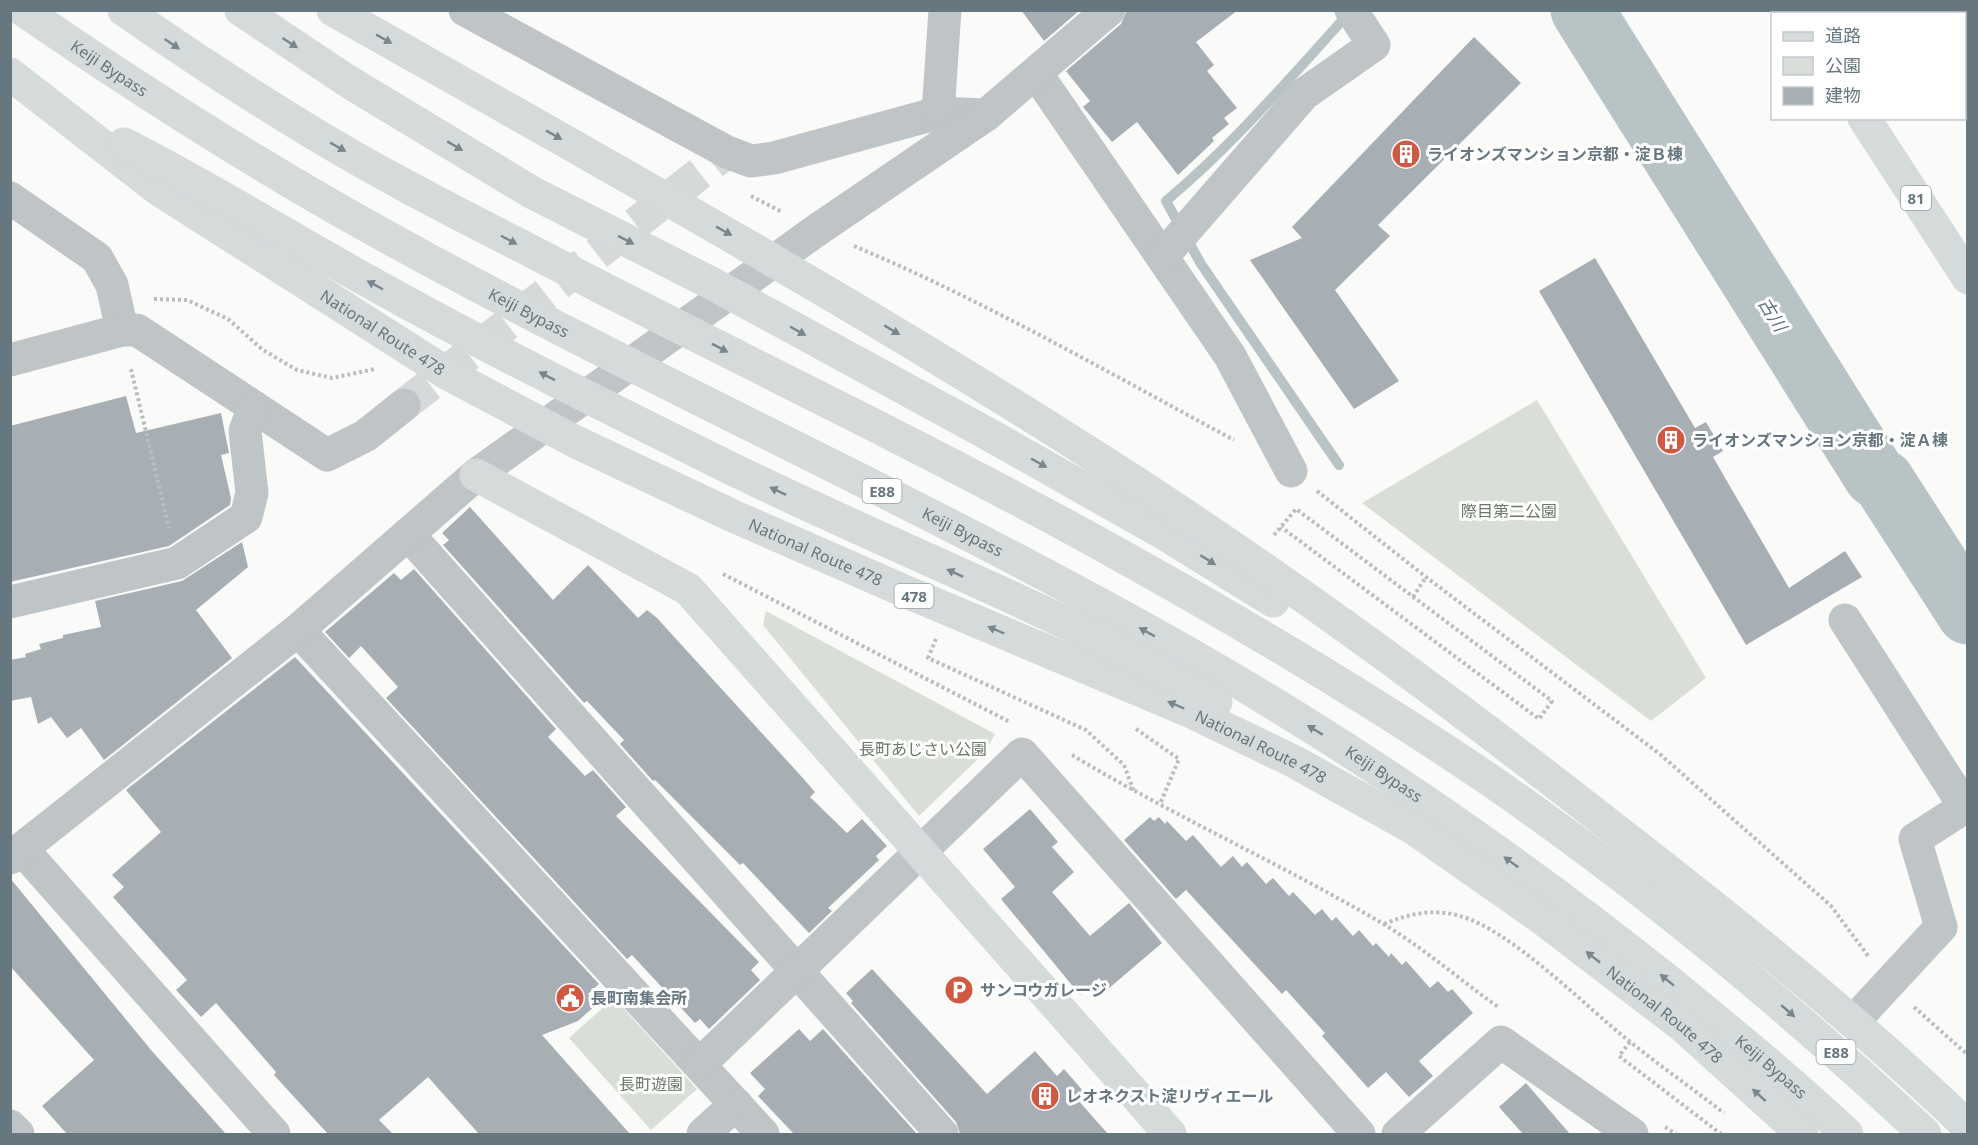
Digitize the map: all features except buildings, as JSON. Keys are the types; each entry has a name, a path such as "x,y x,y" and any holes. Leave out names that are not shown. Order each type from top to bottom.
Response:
{"main road":[{"name":"Keiji Bypass","path":"23,10 161,104 285,180 410,250 896,498 1213,667 1339,745 1469,831 1592,921 1712,1017 1847,1134"},
{"name":"E88","path":"124,10 306,129 437,202 946,463 1236,620 1363,697 1494,783 1623,877 1743,973 1855,1069 1925,1134"},
{"path":"241,10 349,82 533,193 711,284 988,434 1173,539 1566,790"},
{"path":"333,10 776,260 954,367 1194,522 1348,629 1566,790 1853,1022 1968,1127"},
{"name":"National Route 478","path":"10,75 158,189 448,374 543,424 821,555 1187,710 1295,762 1413,828 1540,916 1684,1027 1802,1134"},
{"path":"10,86 167,166 366,280 537,371 719,463 1084,633 1199,692 1302,753 1413,828"},
{"name":"81","path":"1865,120 1968,278"},
{"path":"476,475 688,589 1170,1134"}],"street":[{"path":"465,10 727,152 751,161 774,158 938,113 986,115"},
{"path":"938,113 945,10"},
{"path":"274,1134 16,853 298,630 476,475 543,424 986,115 1109,10"},
{"path":"1163,256 1304,94 1374,45 1351,10"},
{"path":"1036,73 1230,356 1292,471"},
{"path":"10,198 97,258 112,285 122,330"},
{"path":"10,360 122,330 137,330 327,455 365,436 404,405"},
{"path":"10,602 177,563 246,517 252,494 245,431 254,407"},
{"path":"408,534 942,1134"},
{"path":"1845,620 1965,807 1915,839 1941,927 1853,1022"},
{"path":"298,630 764,1134"},
{"path":"700,1064 1022,754 1359,1134"},
{"path":"1398,1134 1501,1042 1644,1128"},
{"path":"703,1134 736,1104"},
{"path":"10,1126 18,1134"}],"path":[{"path":"817,231 892,262 1014,322 1240,444"},
{"path":"148,299 186,300 228,319 263,350 297,370 332,378 361,370 385,369"},
{"path":"122,330 177,563"},
{"path":"1292,471 1426,578 1661,755 1831,906 1888,983 1968,1055"},
{"path":"1296,509 1413,597 1552,701 1539,719 1281,527 1296,509"},
{"path":"715,570 1020,727"},
{"path":"1413,597 1426,578"},
{"path":"947,643 936,639 928,658 1086,730 1124,765 1135,793"},
{"path":"1132,725 1179,759 1161,804"},
{"path":"1068,753 1135,793 1278,864 1383,924 1506,1012"},
{"path":"1383,924 1412,914 1437,912 1461,916 1486,927 1513,945 1629,1042 1734,1120"},
{"path":"1629,1042 1619,1056 1721,1134"},
{"path":"1644,1128 1676,1134"}],"green space":[{"path":"1967,11 1967,67 1966,12 1932,12"},
{"name":"際目第二公園","path":"1537,400 1706,678 1651,721 1362,503"},
{"name":"長町あじさい公園","path":"766,611 995,734 985,752 919,816 763,625"},
{"name":"長町遊園","path":"614,998 697,1089 651,1130 569,1038"}],"waterway":[{"name":"古川","path":"1582,10 1875,476 1883,481 1968,613"},
{"path":"1339,465 1201,264 1166,201 1238,134 1349,13"}],"tunnel":[{"path":"404,405 727,152"}],"place":[{"name":"ライオンズマンション京都・淀Ｂ棟","path":"1406,154"},
{"name":"ライオンズマンション京都・淀Ａ棟","path":"1671,440"},
{"name":"サンコウガレージ","path":"959,990"},
{"name":"長町南集会所","path":"570,998"},
{"name":"レオネクスト淀リヴィエール","path":"1045,1096"}]}
